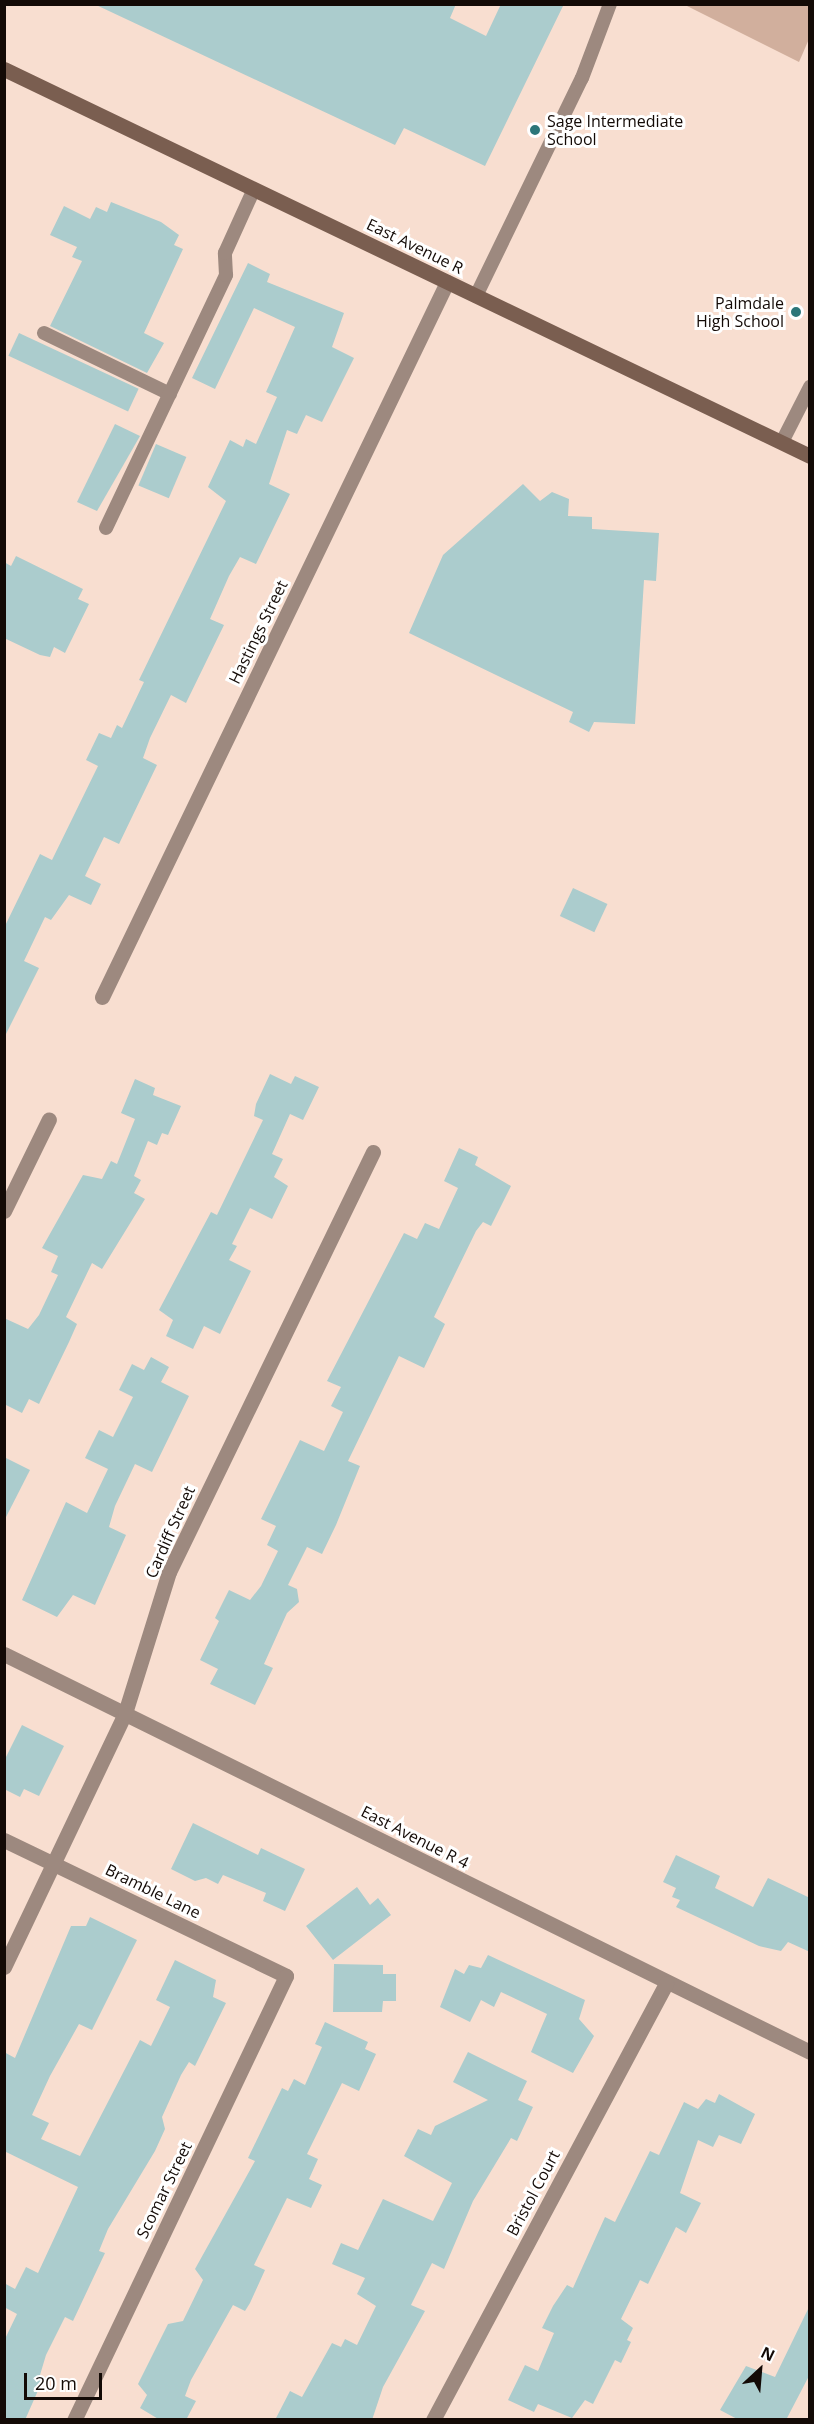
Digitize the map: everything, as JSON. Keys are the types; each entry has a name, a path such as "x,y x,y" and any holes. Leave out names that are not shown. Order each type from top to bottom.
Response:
{"main road":[{"name":"East Avenue R","path":"4,69 810,456"}],"street":[{"name":"Hastings Street","path":"102,997 447,282"},
{"path":"4,1211 49,1119"},
{"name":"Cardiff Street","path":"4,1967 125,1713 169,1572 373,1152"},
{"name":"East Avenue R 4","path":"4,1654 666,1983 810,2052"},
{"name":"Bramble Lane","path":"4,1839 286,1976"},
{"name":"Scomar Street","path":"74,2420 286,1976"},
{"name":"Bristol Court","path":"433,2420 666,1983"}],"lane":[{"path":"476,296 582,78 610,4"},
{"path":"106,528 226,274 225,253 254,189"},
{"path":"44,333 170,394"},
{"path":"782,442 810,387"}],"shaded area":[{"path":"685,5 809,5 809,39 799,62"}],"building":[{"path":"94,4 456,4 450,18 486,36 501,4 564,4 485,166 404,128 395,145"},
{"path":"111,202 161,222 179,235 174,245 183,249 144,333 164,343 147,373 50,326 82,261 72,257 77,247 50,235 64,206 90,219 96,207 107,212"},
{"path":"248,263 270,274 267,282 344,313 332,347 354,358 322,422 306,415 297,434 287,430 269,484 290,494 256,564 240,557 229,576 210,619 224,625 186,703 171,695 150,738 143,758 157,765 119,844 104,837 85,876 101,884 91,905 69,895 51,920 45,917 24,961 39,968 4,1038 4,928 40,854 52,860 98,766 86,760 99,733 111,738 117,725 122,728 144,682 139,680 226,501 208,487 230,440 243,447 246,439 256,444 277,397 266,392 295,327 254,308 215,389 192,378"},
{"path":"19,333 139,389 128,411 8,356"},
{"path":"115,424 140,436 97,511 77,502"},
{"path":"156,444 186,457 169,498 138,485"},
{"path":"523,484 540,501 552,492 569,499 568,516 592,517 592,529 659,533 656,581 644,580 635,724 594,722 589,732 569,722 573,712 409,633 443,555"},
{"path":"16,556 83,589 78,599 89,604 65,653 54,647 50,657 40,655 4,638 4,562 11,566"},
{"path":"573,888 607,904 594,932 560,916"},
{"path":"270,1074 291,1084 295,1076 319,1087 303,1120 290,1114 272,1154 283,1159 274,1177 288,1186 272,1219 250,1208 232,1244 237,1246 229,1260 251,1271 220,1334 204,1326 193,1349 166,1336 173,1320 159,1310 211,1212 217,1215 263,1120 254,1116 256,1104"},
{"path":"135,1079 155,1088 153,1095 181,1106 168,1135 162,1133 157,1145 148,1141 134,1176 141,1180 134,1193 145,1199 102,1269 92,1263 66,1317 77,1324 69,1342 39,1404 29,1399 22,1413 4,1404 4,1318 28,1329 39,1315 58,1275 51,1272 58,1256 42,1248 83,1175 102,1179 111,1161 117,1164 135,1119 121,1113"},
{"path":"459,1148 478,1157 475,1165 511,1186 491,1226 483,1222 476,1231 434,1317 445,1324 424,1368 399,1356 348,1461 360,1466 322,1554 307,1547 288,1585 297,1589 299,1602 287,1613 264,1664 273,1668 255,1705 210,1684 218,1669 200,1660 219,1621 215,1618 229,1590 250,1600 261,1586 278,1551 267,1545 276,1526 261,1519 300,1440 324,1451 343,1412 331,1406 341,1387 327,1381 404,1233 417,1239 425,1223 439,1229 458,1188 444,1181"},
{"path":"151,1357 169,1367 161,1382 189,1396 152,1472 135,1464 115,1506 109,1527 126,1535 95,1605 73,1595 57,1617 22,1600 66,1502 87,1513 108,1469 85,1458 99,1430 113,1437 133,1397 119,1390 132,1364 144,1370"},
{"path":"4,1457 30,1470 4,1521"},
{"path":"22,1725 64,1746 39,1796 24,1789 20,1797 4,1789 4,1761"},
{"path":"193,1823 258,1855 261,1848 305,1869 285,1911 263,1901 266,1893 223,1875 218,1884 206,1878 195,1881 171,1869"},
{"path":"676,1855 720,1876 715,1888 753,1907 768,1878 810,1898 810,1952 788,1942 781,1951 759,1946 676,1907 680,1900 672,1897 676,1888 663,1882"},
{"path":"357,1887 370,1905 378,1898 391,1915 333,1960 306,1926"},
{"path":"90,1917 137,1940 92,2030 79,2024 50,2076 32,2115 49,2123 41,2139 80,2156 140,2040 151,2046 170,2007 156,2000 175,1960 216,1980 213,1997 226,2003 195,2066 189,2062 181,2075 162,2117 165,2129 155,2151 108,2229 99,2251 105,2253 73,2321 65,2317 46,2355 40,2375 44,2377 25,2420 4,2420 4,2341 17,2314 4,2307 4,2283 15,2289 26,2267 38,2273 78,2187 4,2151 4,2052 15,2058 71,1926 86,1926"},
{"path":"488,1955 585,2000 579,2019 594,2036 573,2073 531,2052 547,2014 501,1992 494,2007 481,2000 470,2022 440,2007 455,1969 464,1974 469,1965 481,1968"},
{"path":"334,1964 383,1965 383,1974 396,1974 396,2001 383,2001 382,2012 333,2012"},
{"path":"325,2022 368,2042 365,2049 376,2054 359,2091 342,2083 307,2154 318,2159 309,2179 322,2185 311,2208 287,2198 254,2265 265,2270 250,2303 245,2311 233,2305 191,2380 185,2396 196,2401 186,2420 160,2420 140,2408 147,2395 138,2384 168,2324 183,2321 203,2280 195,2269 255,2161 248,2158 282,2088 288,2091 294,2079 305,2085 322,2047 315,2044"},
{"path":"468,2052 527,2081 518,2100 533,2107 517,2141 511,2138 473,2201 444,2269 432,2263 411,2305 425,2311 383,2387 372,2420 275,2420 290,2391 302,2397 332,2343 341,2347 345,2339 357,2345 376,2306 357,2294 365,2278 332,2264 341,2243 358,2250 383,2199 433,2221 452,2183 404,2156 418,2129 431,2135 435,2126 488,2100 453,2082"},
{"path":"719,2094 755,2114 741,2144 719,2135 713,2147 698,2140 680,2193 701,2203 686,2233 676,2227 648,2284 640,2280 621,2319 633,2328 627,2340 631,2342 621,2363 615,2360 593,2404 585,2400 572,2418 538,2404 534,2412 508,2400 525,2365 538,2371 554,2333 542,2328 553,2306 567,2285 573,2288 605,2217 615,2222 650,2151 659,2155 684,2102 698,2109 706,2099 715,2103"},
{"path":"810,2305 810,2374 786,2420 739,2420 720,2410 746,2366 775,2377"}],"place":[{"name":"Sage Intermediate School","path":"535,130"},
{"name":"Palmdale High School","path":"796,312"}]}
